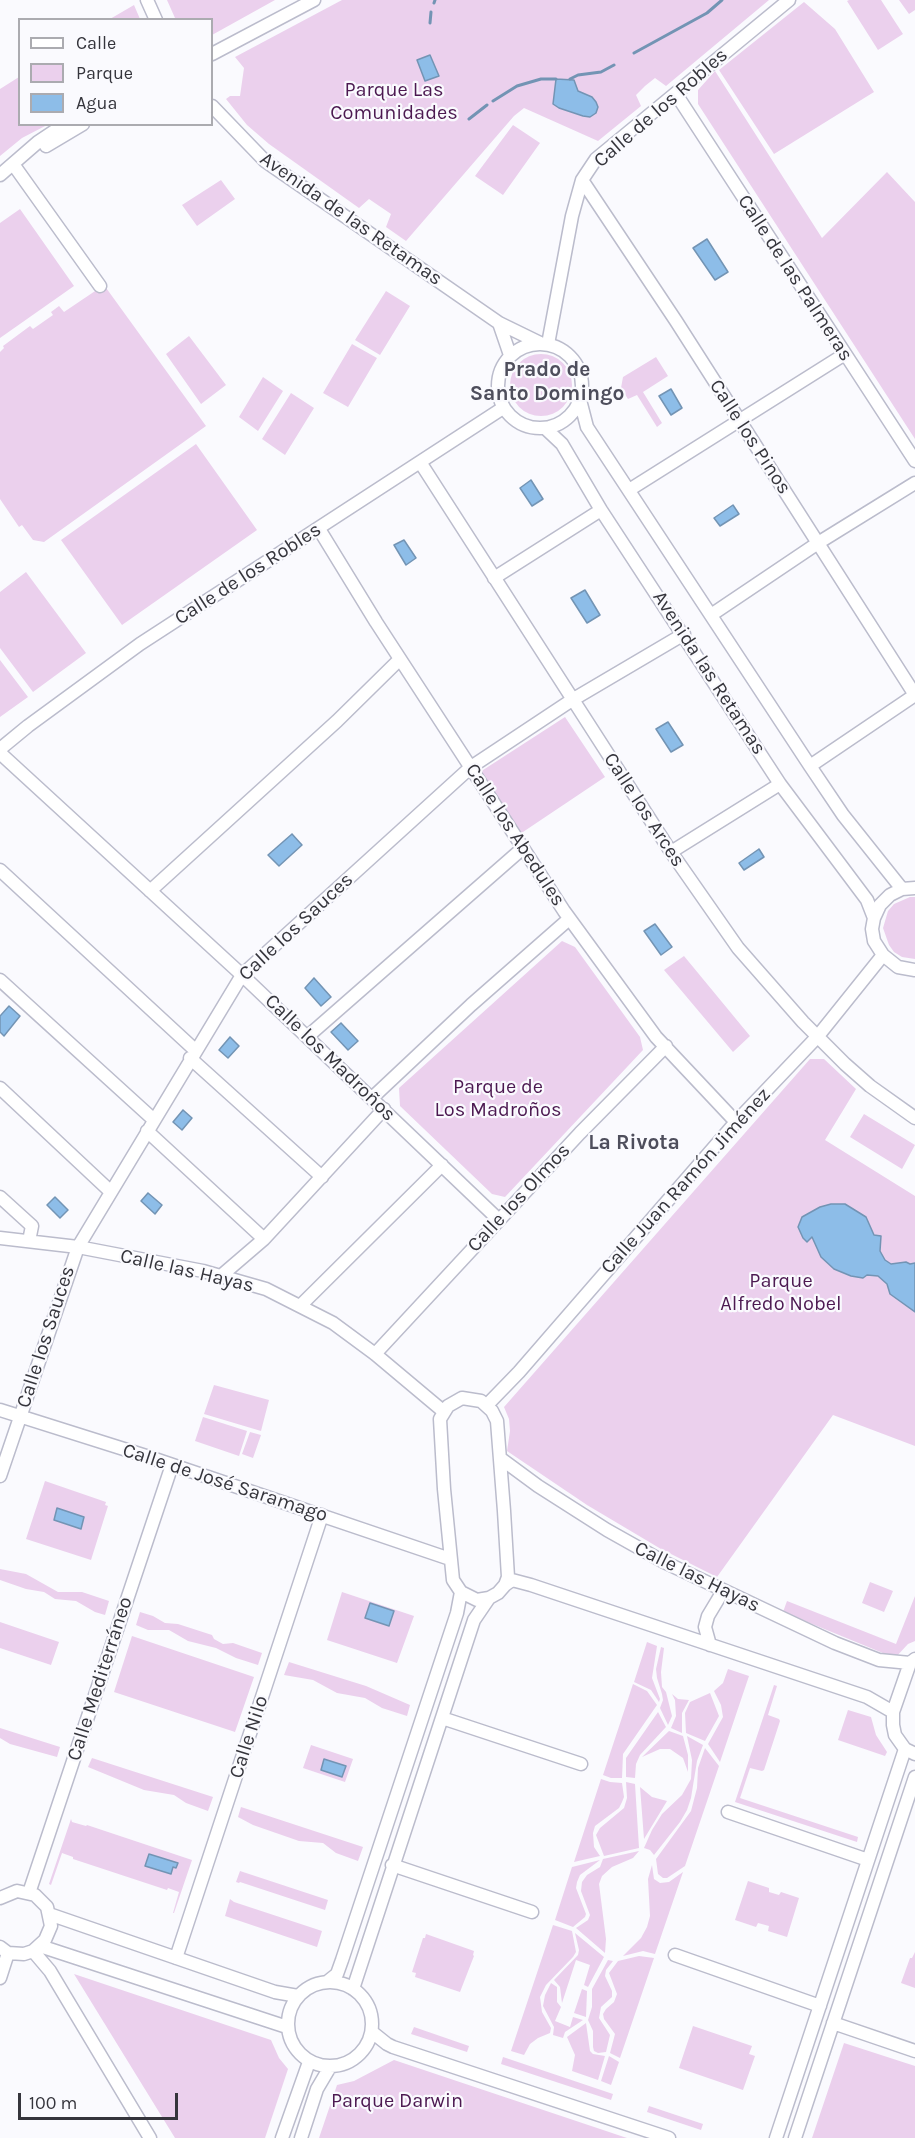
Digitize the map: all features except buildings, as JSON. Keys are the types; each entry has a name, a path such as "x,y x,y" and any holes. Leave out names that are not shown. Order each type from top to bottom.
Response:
{"street":[{"path":"147,0 155,18"},
{"path":"213,44 297,0"},
{"path":"213,53 314,0"},
{"name":"Calle de los Robles","path":"544,343 582,180 596,159 789,0"},
{"name":"Calle de las Palmeras","path":"676,94 915,460"},
{"name":"Avenida de las Retamas","path":"213,107 264,161 499,323 544,343"},
{"path":"0,175 38,142 62,126"},
{"path":"13,164 80,126"},
{"path":"13,164 100,286"},
{"name":"Calle los Pinos","path":"582,180 676,321 915,695"},
{"path":"499,323 510,355"},
{"path":"544,343 560,348 570,356 578,366 583,387 575,411 567,419 545,428 533,428 521,424 504,408 498,395 497,381 501,367 510,355 519,348 544,343"},
{"path":"629,490 845,354"},
{"name":"Avenida las Retamas","path":"580,400 586,427 810,766 843,815 909,889"},
{"name":"Calle de los Robles","path":"0,751 28,726 140,644 504,408"},
{"name":"Avenida las Retamas","path":"545,428 561,444 601,510 780,784 867,900 874,918 874,941 883,955"},
{"name":"Calle los Arces","path":"420,462 671,852 738,948 818,1036 870,1086 915,1119"},
{"path":"711,615 818,543 915,483"},
{"path":"494,578 601,510"},
{"name":"Calle los Abedules","path":"319,529 400,659 569,919 656,1037 736,1122"},
{"name":"Calle los Sauces","path":"0,1476 78,1247 242,975 471,767 572,700 684,634"},
{"path":"150,891 337,721 400,659"},
{"path":"810,766 915,695"},
{"name":"Calle los Madroños","path":"0,751 242,975 499,1220"},
{"path":"671,852 780,784"},
{"path":"307,1037 523,848"},
{"path":"0,870 322,1177"},
{"path":"874,918 880,905 890,895 909,889"},
{"path":"372,1098 471,1005 569,919"},
{"path":"883,955 898,967 915,970"},
{"name":"Calle Juan Ramón Jiménez","path":"487,1405 519,1372 736,1122 818,1036 883,955"},
{"path":"0,980 154,1120"},
{"name":"Calle los Olmos","path":"375,1354 595,1117 666,1046"},
{"path":"0,1088 111,1192"},
{"path":"222,1275 264,1239 384,1109"},
{"path":"147,1131 264,1239"},
{"path":"301,1305 442,1165"},
{"path":"0,1197 32,1226 29,1241"},
{"name":"Calle las Hayas","path":"0,1238 78,1247 222,1275 266,1289 333,1323 375,1354 444,1412"},
{"path":"505,1585 508,1565 497,1422 487,1405 472,1398 462,1398 454,1402 440,1419 450,1559 453,1580 461,1592 477,1600 489,1598 498,1593 512,1580 531,1585 867,1697 893,1712"},
{"name":"Calle de José Saramago","path":"0,1410 172,1465 450,1559"},
{"name":"Calle las Hayas","path":"500,1458 538,1486 607,1530 723,1591 857,1652 879,1660 913,1661"},
{"name":"Calle Mediterráneo","path":"29,1893 172,1465"},
{"name":"Calle Nilo","path":"176,1958 322,1515"},
{"path":"710,1645 705,1627 708,1616 723,1591"},
{"path":"327,1982 337,1974 342,1960 458,1613 461,1592"},
{"path":"352,1989 474,1620 489,1598"},
{"path":"776,2138 868,1860 910,1751 895,1735 893,1712 913,1661"},
{"path":"442,1718 581,1764"},
{"path":"795,2138 915,1777"},
{"path":"728,1812 868,1860"},
{"path":"392,1865 532,1912"},
{"path":"0,1898 17,1891 29,1893 39,1898 50,1914 275,1992 298,1996"},
{"path":"0,1978 4,1950 24,1954 37,1948 49,1933 50,1914"},
{"path":"37,1948 287,2027"},
{"path":"37,1948 150,2138"},
{"path":"675,1955 820,2006"},
{"path":"327,1982 338,1983 352,1989 363,1997 369,2009 372,2032 368,2044 356,2058 339,2066 330,2067 309,2062 296,2051 287,2027 290,2010 298,1996 316,1984 327,1982"},
{"path":"834,2023 915,2051"},
{"path":"372,2032 393,2047 669,2138"},
{"path":"282,2138 309,2062"},
{"path":"301,2138 317,2089 330,2067"}],"green space":[{"path":"167,0 275,0 213,34 213,18 175,18"},
{"name":"Parque Las Comunidades","path":"342,0 769,0 666,86 655,78 645,86 636,95 641,106 598,141 524,108 514,116 406,241 386,227 391,214 369,199 359,208 269,144 247,125 226,99 230,96 240,96 244,68 235,57"},
{"path":"881,0 903,34 878,50 847,1"},
{"path":"899,0 915,0 915,10 909,14"},
{"path":"804,2 835,29 874,92 774,154 719,70"},
{"path":"134,5 140,18 112,18"},
{"path":"715,71 822,238 887,172 915,202 915,439 698,104 698,90"},
{"path":"18,78 18,126 45,126 22,138 0,156 0,89"},
{"path":"513,125 540,143 503,195 475,176"},
{"path":"221,180 235,199 197,226 182,205"},
{"path":"20,209 74,286 0,338 0,223"},
{"path":"104,285 206,426 44,542 33,540 22,525 19,527 0,499 0,352 3,346 30,326 33,329 53,315 51,312 59,306 64,312"},
{"path":"386,291 410,306 380,355 355,340"},
{"path":"189,336 226,385 201,404 166,354"},
{"path":"352,344 377,358 348,407 323,393"},
{"path":"535,354 547,354 563,363 570,373 572,385 570,397 563,407 547,416 535,416 524,411 515,402 510,391 510,379 515,368 524,359"},
{"path":"656,357 668,376 643,392 662,423 657,427 637,395 628,399 621,388 623,377"},
{"path":"263,377 283,391 258,431 239,417"},
{"path":"291,393 314,408 285,455 262,439"},
{"path":"196,444 257,530 122,625 61,540"},
{"path":"26,572 86,653 33,692 0,648 0,592"},
{"path":"0,660 28,697 0,717"},
{"path":"565,717 605,777 520,834 480,772"},
{"path":"915,897 915,959 902,957 894,952 883,928 888,911 894,904"},
{"name":"Parque de Los Madroños","path":"562,941 575,947 640,1037 643,1050 505,1197 492,1194 400,1106 399,1088"},
{"path":"684,956 750,1036 733,1052 664,970"},
{"name":"Parque Alfredo Nobel","path":"810,1059 824,1059 856,1089 825,1140 915,1196 915,1446 833,1415 717,1577 661,1549 587,1505 507,1451 510,1431 509,1419 504,1407"},
{"path":"864,1114 915,1145 902,1169 850,1137"},
{"path":"214,1385 269,1400 261,1431 204,1414"},
{"path":"203,1417 247,1431 239,1456 195,1441"},
{"path":"250,1432 261,1435 253,1458 242,1454"},
{"path":"45,1481 106,1502 105,1505 108,1506 91,1560 26,1539"},
{"path":"0,1569 26,1574 58,1592 82,1592 109,1601 105,1615 76,1601 55,1599 44,1592 26,1589 0,1580"},
{"path":"870,1582 893,1591 884,1612 862,1603"},
{"path":"342,1592 414,1616 397,1663 327,1640"},
{"path":"915,1596 915,1641 908,1644 895,1658 783,1612 787,1601 896,1644"},
{"path":"140,1612 165,1623 178,1624 212,1635 214,1639 223,1644 233,1643 262,1653 258,1665 216,1648 188,1641 169,1630 148,1630 136,1625"},
{"path":"0,1622 59,1642 51,1665 0,1648"},
{"path":"132,1636 254,1677 235,1732 114,1692"},
{"path":"647,1642 657,1646 652,1678 659,1702 651,1690 634,1682"},
{"path":"661,1647 664,1648 662,1687 666,1692 672,1716 668,1725 660,1708 663,1700 656,1669"},
{"path":"289,1662 366,1686 410,1705 407,1716 382,1708 365,1698 337,1693 313,1680 284,1675"},
{"path":"728,1669 749,1676 720,1762 708,1744 723,1717 721,1705 714,1691 723,1683"},
{"path":"633,1684 647,1691 657,1705 623,1754 622,1778 611,1778 603,1775"},
{"path":"774,1685 777,1686 768,1715 780,1721 764,1770 750,1768 740,1798 858,1837 857,1842 735,1802"},
{"path":"710,1693 719,1716 705,1741 686,1733 685,1713 690,1702"},
{"path":"672,1694 678,1699 689,1700 682,1713 682,1733 671,1728 676,1716 675,1700"},
{"path":"848,1710 871,1717 876,1735 887,1752 885,1756 838,1740"},
{"path":"658,1712 666,1727 640,1755 636,1764 635,1778 626,1777 626,1758"},
{"path":"0,1728 60,1747 57,1757 10,1744 0,1738"},
{"path":"669,1731 683,1736 688,1755 688,1772 683,1758 670,1749 660,1749 642,1757"},
{"path":"687,1736 703,1745 697,1761 691,1798 680,1822 654,1855 650,1850 644,1848 652,1830 662,1814 682,1795 691,1779 692,1760"},
{"path":"311,1745 353,1759 345,1782 303,1768"},
{"path":"705,1748 719,1766 685,1866 667,1878 663,1878 658,1874 656,1859 691,1811 697,1788 698,1768"},
{"path":"92,1758 213,1797 208,1811 186,1803 174,1795 144,1790 88,1767"},
{"path":"601,1779 622,1783 624,1797 619,1808 595,1826 594,1847 600,1856 574,1862"},
{"path":"626,1782 635,1784 639,1848 604,1856 596,1835 600,1828 624,1808 627,1798"},
{"path":"640,1787 652,1797 667,1801 644,1839"},
{"path":"241,1807 363,1847 358,1861 336,1853 323,1843 299,1841 253,1825 238,1817"},
{"path":"71,1819 72,1822 192,1860 174,1913 179,1892 73,1859 62,1853 51,1885 49,1884"},
{"path":"639,1851 633,1858 612,1867 602,1876 599,1884 606,1939 605,1953 576,1928 588,1920 590,1915 581,1891 582,1882 587,1875 600,1867 603,1859"},
{"path":"600,1860 580,1875 577,1882 576,1888 586,1914 585,1917 573,1927 555,1920 572,1867"},
{"path":"652,1865 654,1879 660,1883 669,1882 683,1872 655,1954 643,1951 623,1956 641,1938 647,1927 650,1916 648,1879"},
{"path":"240,1871 328,1900 325,1910 236,1882"},
{"path":"748,1881 769,1888 769,1892 779,1895 781,1892 799,1898 787,1937 768,1931 769,1926 758,1923 756,1927 735,1920"},
{"path":"230,1899 322,1931 317,1947 225,1916"},
{"path":"553,1925 572,1931 576,1952 546,1985 540,1997 542,2012 551,2028 550,2033 530,2044 524,2055 511,2051"},
{"path":"575,1933 604,1957 588,1987 584,1985 590,1965 576,1960 562,2003 560,1987 554,1980 578,1955"},
{"path":"426,1934 474,1951 460,1992 415,1977 416,1973 412,1972"},
{"path":"915,1952 915,1988 901,1983 910,1958"},
{"path":"639,1956 654,1958 620,2058 610,2053 615,2034 603,2014 614,2002 617,1994 609,1973 618,1961"},
{"path":"608,1960 613,1961 606,1970 605,1976 612,1991 612,1997 601,2007 599,2018 610,2035 606,2052 598,2053 594,2051 593,2031 588,2020 592,2007 592,1989"},
{"path":"74,1974 271,2040 279,2058 288,2069 265,2138 175,2138"},
{"path":"551,1983 557,1987 557,2002 561,2007 555,2021 570,2027 573,2017 583,2020 565,2032 563,2038 553,2035 554,2027 543,2006"},
{"path":"582,1989 587,1991 586,2017 574,2013"},
{"path":"586,2023 590,2051 593,2054 605,2056 598,2080 572,2071 575,2055 567,2037"},
{"path":"693,2026 752,2046 749,2054 755,2056 743,2090 679,2068"},
{"path":"414,2027 469,2046 467,2052 411,2034"},
{"path":"844,2043 915,2066 915,2138 812,2138"},
{"path":"609,2056 619,2062 611,2085 601,2081"},
{"path":"503,2057 613,2094 611,2100 501,2064"},
{"name":"Parque Darwin","path":"394,2060 627,2138 319,2138 337,2085 354,2081"},
{"path":"649,2106 703,2124 701,2130 647,2112"}],"water":[{"path":"430,55 439,76 425,81 417,60"},
{"path":"556,79 574,80 578,91 592,97 596,102 598,107 596,113 590,117 583,116 553,104"},
{"path":"707,239 728,272 715,280 693,248"},
{"path":"671,389 682,408 671,415 659,396"},
{"path":"531,480 543,499 532,506 520,488"},
{"path":"733,505 739,514 720,526 714,518"},
{"path":"404,540 416,558 406,565 394,545"},
{"path":"585,590 600,615 587,623 571,598"},
{"path":"668,722 683,745 671,752 656,729"},
{"path":"292,834 302,845 279,866 268,855"},
{"path":"759,849 764,857 744,870 739,863"},
{"path":"655,924 672,947 661,955 644,931"},
{"path":"314,978 331,997 321,1006 305,988"},
{"path":"9,1006 20,1016 4,1036 0,1032 0,1016"},
{"path":"341,1023 358,1041 348,1050 331,1032"},
{"path":"230,1037 239,1046 228,1058 219,1050"},
{"path":"183,1110 192,1118 182,1130 173,1122"},
{"path":"148,1193 162,1205 155,1214 141,1201"},
{"path":"55,1197 68,1210 60,1218 47,1205"},
{"path":"831,1204 845,1204 866,1217 874,1235 881,1236 880,1251 885,1260 891,1264 915,1263 915,1312 890,1294 887,1284 878,1276 867,1275 863,1278 834,1269 821,1257 812,1237 807,1242 803,1238 798,1227 802,1217"},
{"path":"57,1508 84,1517 81,1529 54,1520"},
{"path":"370,1603 394,1611 389,1626 365,1618"},
{"path":"324,1759 346,1766 342,1777 321,1770"},
{"path":"149,1854 178,1863 176,1868 173,1867 171,1874 145,1866"}],"waterway":[{"path":"634,53 707,13 722,0"},
{"path":"430,23 431,12"},
{"path":"570,79 578,75 601,72 614,65"},
{"path":"493,101 517,86 541,79 556,79"},
{"path":"469,119 487,105"}],"district":[{"name":"Prado de Santo Domingo","path":"547,382"},
{"name":"La Rivota","path":"634,1143"}]}
